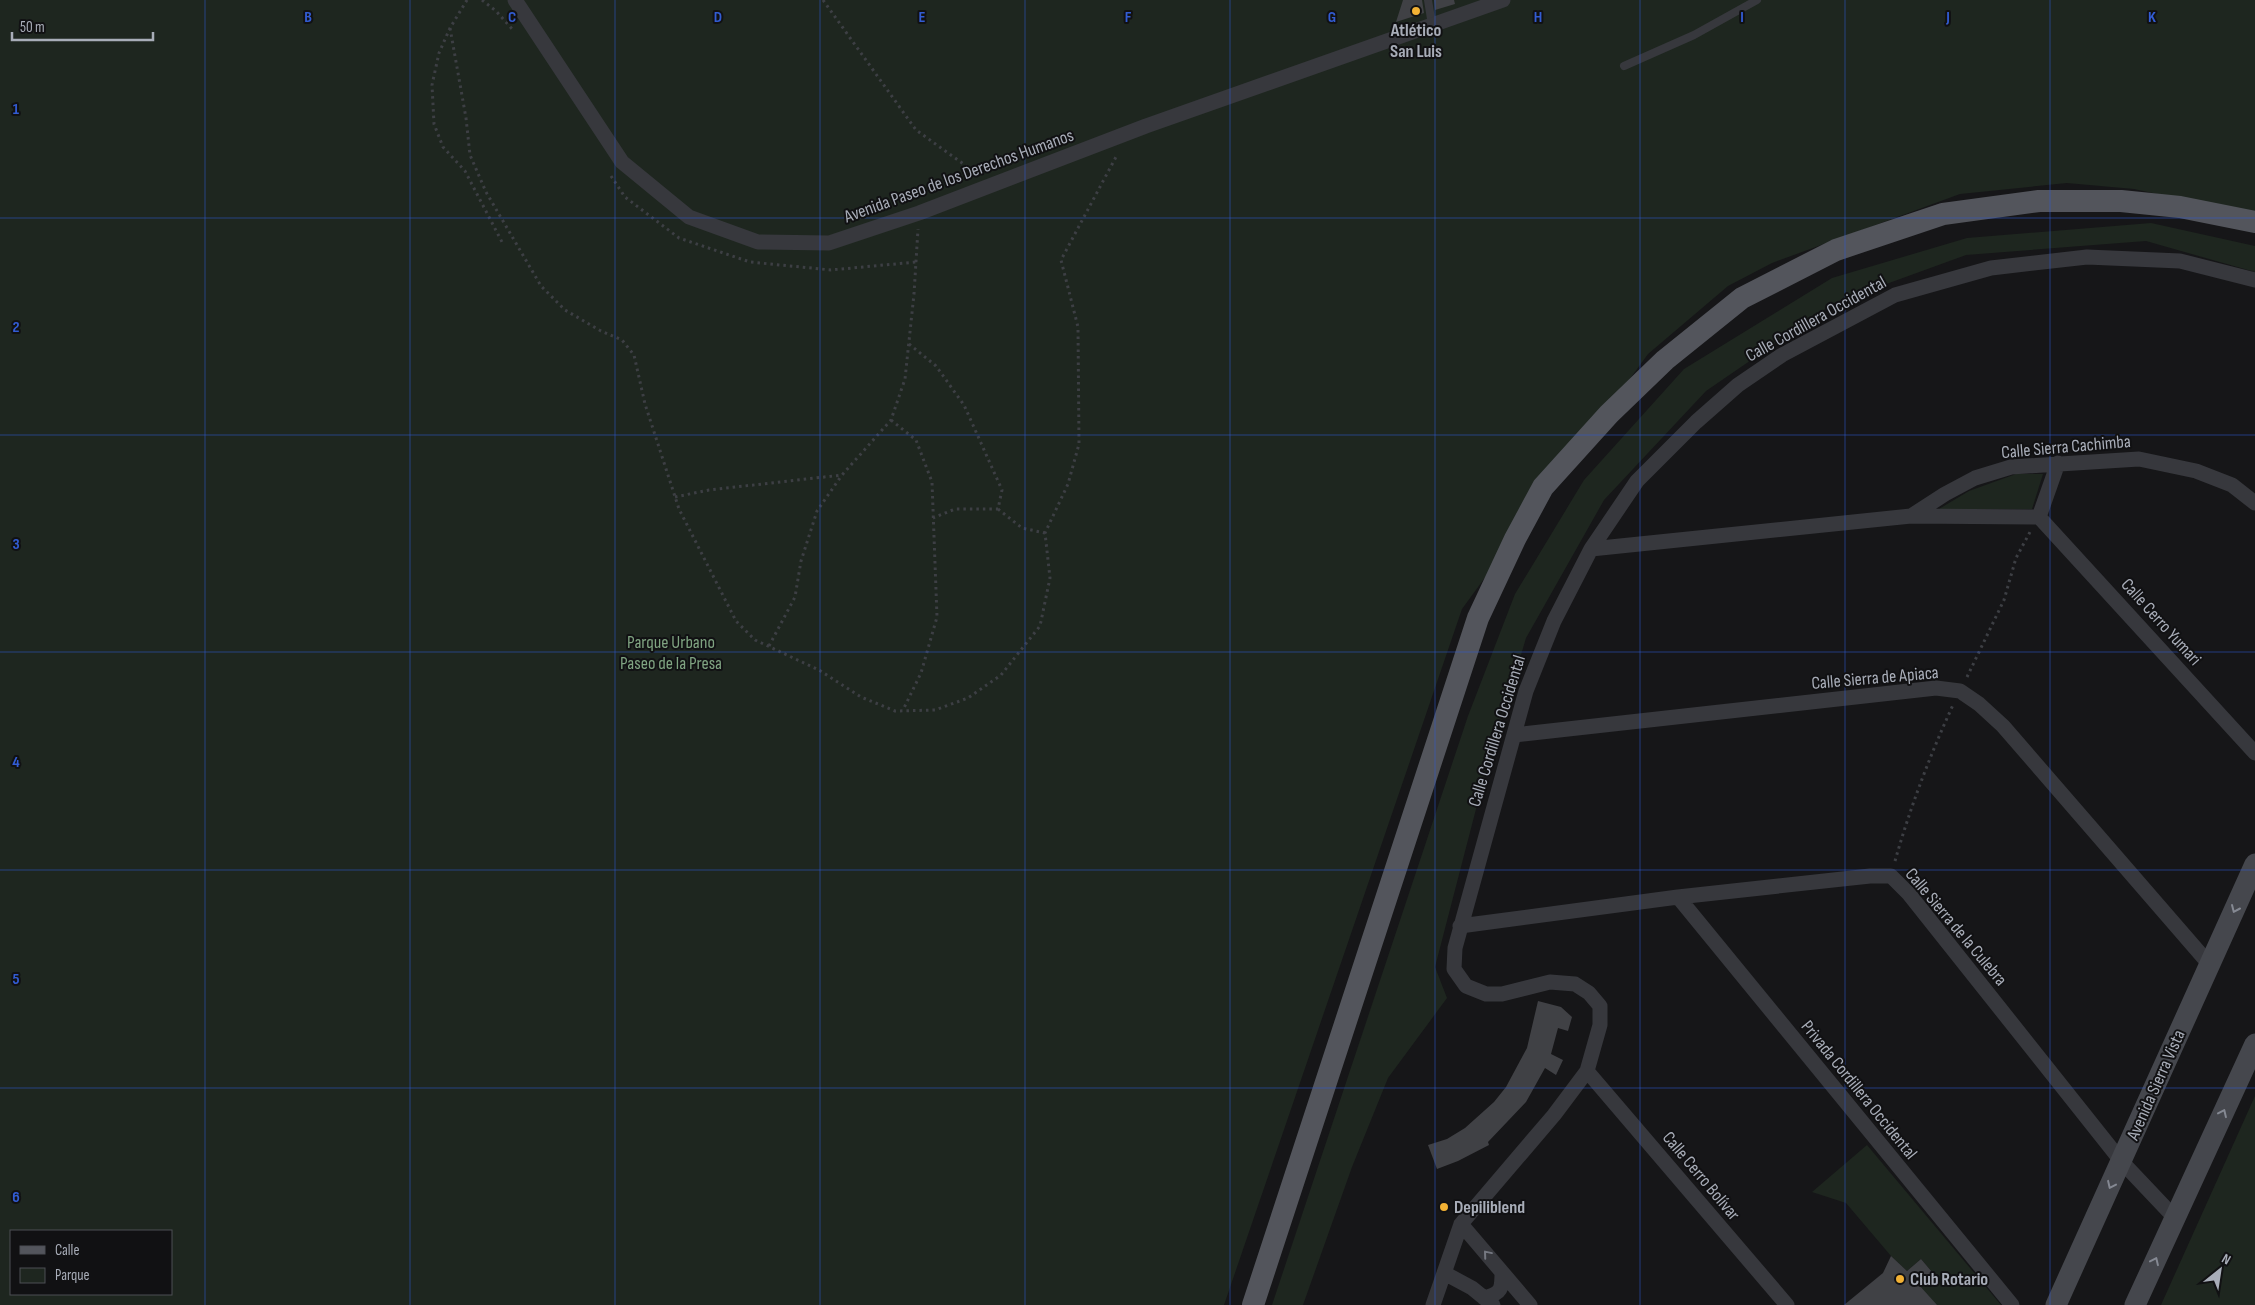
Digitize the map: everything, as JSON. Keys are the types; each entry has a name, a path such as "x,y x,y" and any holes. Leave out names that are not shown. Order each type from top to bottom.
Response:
{"main road":[{"path":"1253,1305 1478,618 1515,539 1543,487 1609,414 1665,360 1742,298 1836,250 1943,214 2038,201 2121,201 2180,207 2255,222"},
{"name":"Avenida Sierra Vista","path":"2056,1305 2255,864"},
{"path":"2135,1305 2255,1044"}],"street":[{"name":"Avenida Paseo de los Derechos Humanos","path":"515,0 622,162 689,217 758,242 830,243 919,213 1128,133 1503,0"},
{"name":"Calle Cordillera Occidental","path":"1461,1224 1554,1115 1587,1072 1600,1025 1600,1006 1589,993 1575,984 1550,982 1502,994 1486,994 1466,986 1454,969 1455,948 1526,691 1554,621 1591,549 1636,481 1696,422 1738,385 1782,355 1895,295 1991,268 2087,257 2180,261 2255,280"},
{"name":"Calle Sierra Cachimba","path":"1911,516 1945,494 1975,478 2011,467 2139,459 2196,471 2232,485 2255,503"},
{"path":"2039,517 2058,463"},
{"name":"Calle Sierra Cachimba","path":"1591,549 1911,516 2039,517"},
{"name":"Calle Cerro Yumari","path":"2039,517 2255,753"},
{"name":"Calle Sierra de Apiaca","path":"1514,734 1936,688 1960,691 1979,704 2003,726 2210,965"},
{"name":"Calle Sierra de la Culebra","path":"1460,926 1678,897 1870,876 1891,876 1909,894 2122,1162 2175,1218"},
{"name":"Privada Cordillera Occidental","path":"1678,897 2012,1305"},
{"name":"Calle Cerro Bolívar","path":"1587,1072 1787,1305"},
{"path":"1461,1224 1530,1305"},
{"path":"1433,1305 1461,1224"},
{"path":"1444,1273 1472,1288 1489,1302 1502,1286 1502,1272"}],"lane":[{"path":"1428,0 1432,25"},
{"path":"1624,66 1694,35 1757,0"}],"path":[{"path":"468,0 450,28 439,53 432,84 434,124 443,147 466,171 502,242"},
{"path":"823,0 916,130 993,185"},
{"path":"450,28 466,118 470,155 486,192 541,286 565,310 601,331 622,340 634,355 645,404 679,508 736,621 755,640 819,670 862,697 894,711 935,710 968,698 1001,675 1040,626 1050,578 1045,533 1068,484 1080,444 1078,327 1061,260 1128,133"},
{"path":"769,646 795,597 801,561 817,511 842,475 891,420 904,379 909,344 919,213"},
{"path":"909,344 936,366 964,405 1002,490 998,509"},
{"path":"891,420 916,440 932,482 937,617 921,673 902,711"},
{"path":"675,497 709,490 842,475"},
{"path":"933,518 955,508 998,509 1022,528 1045,533"}],"green space":[{"name":"Parque Urbano Paseo de la Presa","path":"0,0 2255,0 2255,215 2134,189 2067,183 1960,194 1772,263 1728,286 1648,354 1462,609 1224,1305 0,1305"},
{"path":"2151,223 2255,246 2255,272 2146,241 1966,255 1834,303 1706,391 1604,500 1526,638 1482,786 1435,967 1447,998 1388,1078 1352,1167 1303,1305 1272,1305 1468,716 1515,594 1584,480 1684,369 1832,278 1967,238"},
{"path":"2016,474 2043,474 2032,509 1939,509 1969,491"},
{"path":"2255,1096 2255,1305 2161,1305"},
{"path":"1867,1145 2001,1305 1927,1305 1919,1285 1932,1272 1921,1259 1907,1271 1891,1256 1846,1203 1812,1192"}],"building":[{"path":"1403,0 1422,0 1424,13 1396,22"},
{"path":"1434,0 1454,0 1455,4 1435,10"},
{"path":"1538,1001 1561,1007 1572,1017 1568,1031 1558,1028 1551,1054 1563,1060 1556,1075 1545,1068 1526,1102 1488,1142 1489,1145 1458,1161 1437,1169 1428,1145 1447,1139 1465,1128 1494,1102 1506,1087 1527,1048"},
{"name":"Club Rotario","path":"1891,1256 1907,1271 1921,1259 1932,1272 1919,1285 1937,1305 1844,1305 1883,1273"}],"place":[{"name":"Atlético San Luis","path":"1416,11"},
{"name":"Depiliblend","path":"1444,1207"},
{"name":"Club Rotario","path":"1900,1279"}]}
